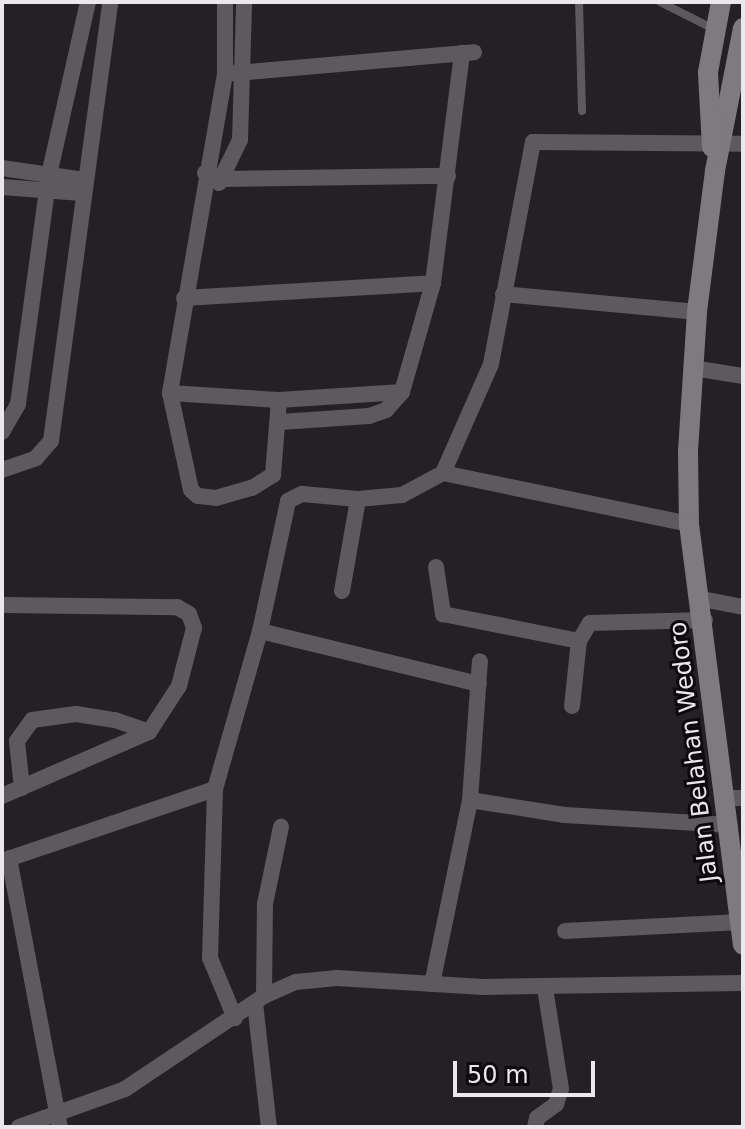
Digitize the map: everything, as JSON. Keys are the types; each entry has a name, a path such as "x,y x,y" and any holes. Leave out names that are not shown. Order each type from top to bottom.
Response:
{"street":[{"path":"2,432 18,404 49,183 88,2"},
{"path":"2,470 36,458 51,441 110,2"},
{"path":"225,2 225,74 205,173 206,195 184,298 170,393 191,490 206,499 269,480 276,468 279,400"},
{"path":"206,195 224,179 240,140 245,74 244,2"},
{"name":"Jalan Belahan Wedoro","path":"721,2 715,30 715,171 693,368 689,524 735,798 730,825 740,885 743,945"},
{"name":"Jalan Belahan Wedoro","path":"717,104 743,28"},
{"path":"225,74 468,53 433,283 402,392 386,410 369,416 280,422"},
{"path":"235,1018 210,958 215,789 260,631 288,501 302,494 358,499 410,492 443,473 491,364 533,142 716,140 743,144"},
{"path":"2,168 49,183"},
{"path":"205,173 224,179 448,176"},
{"path":"2,187 49,183 83,186"},
{"path":"184,298 433,283"},
{"path":"503,294 697,312"},
{"path":"693,368 743,376"},
{"path":"170,393 279,400 402,392"},
{"path":"443,473 689,524"},
{"path":"342,591 358,499"},
{"path":"436,567 443,614 579,641"},
{"path":"2,605 184,609 194,628 179,686 149,732 2,796"},
{"path":"572,706 579,641 586,625 596,620 743,607"},
{"path":"260,631 479,684"},
{"path":"432,984 470,800 480,661"},
{"path":"22,788 17,741 32,720 76,714 115,720 149,732"},
{"path":"59,1121 5,860 215,789"},
{"path":"470,800 565,815 730,825"},
{"path":"269,1127 260,999 265,904 281,827"},
{"path":"565,931 741,922"},
{"path":"19,1127 59,1121 125,1089 260,999 312,979 545,988 743,983"},
{"path":"535,1127 537,1118 556,1104 561,1089 545,988"}],"lane":[{"path":"579,2 582,111"},
{"path":"660,2 715,30"}]}
